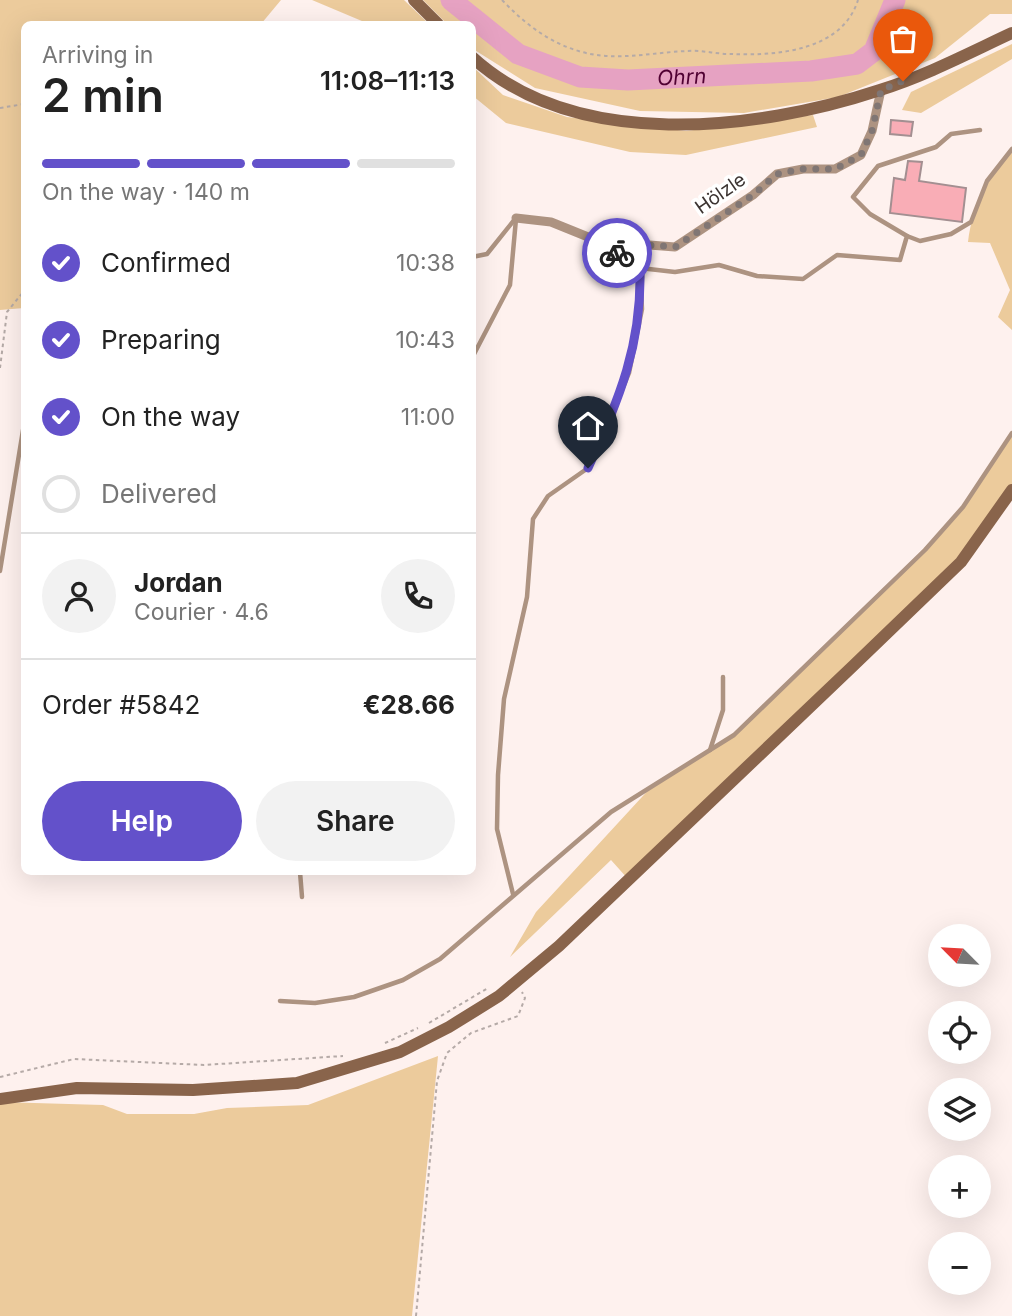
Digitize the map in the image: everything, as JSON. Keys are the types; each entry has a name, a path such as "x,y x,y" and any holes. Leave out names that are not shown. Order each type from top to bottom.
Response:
{"main road":[{"path":"414,0 435,21"},
{"path":"476,60 511,86 549,105 578,114 671,124 756,118 806,110 881,90 1012,33"},
{"path":"0,1099 77,1088 193,1090 297,1083 400,1052 449,1027 499,996 559,946 961,562 1012,490"}],"street":[{"name":"Hölzle","path":"516,218 551,222 598,241 675,247 753,195 777,174 803,169 835,169 861,155 872,131 881,90"}],"lane":[{"path":"980,130 951,134 936,147 878,166 853,197 870,214 907,236 920,241 941,236 971,222 987,181 1012,149"},
{"path":"476,256 487,254 516,218"},
{"path":"476,350 510,285 516,218"},
{"path":"598,241 640,268 675,272 719,265 757,275 803,279 837,255 900,260 907,236"},
{"path":"513,895 497,829 498,775 504,699 527,597 533,519 548,496 588,468 614,409 629,373 642,309 640,268"},
{"path":"280,1001 315,1003 354,997 403,980 440,959 611,812 734,735 925,550 962,507 1012,433"},
{"path":"0,571 21,442"},
{"path":"710,750 723,710 723,677"},
{"path":"300,875 302,897"}],"path":[{"path":"502,0 544,37 564,46 606,56 692,50 744,54 794,49 836,34 854,12 858,0"},
{"path":"0,108 21,104"},
{"path":"0,368 7,312 21,295"},
{"path":"416,1316 437,1081 447,1054 471,1033 518,1016 525,998 517,981"},
{"path":"378,1046 425,1025 481,991 491,987 499,996"},
{"path":"0,1077 74,1059 204,1065 344,1055"}],"shaded area":[{"path":"0,0 281,0 264,21 21,21 21,308 0,310"},
{"path":"312,0 404,0 426,21 362,21"},
{"path":"423,0 1012,0 1012,14 990,14 935,58 838,97 744,113 640,111 535,88 476,51 476,21 444,21"},
{"path":"1012,44 1012,59 921,113 902,110 911,92"},
{"path":"476,70 503,95 567,117 686,131 813,115 817,127 686,155 630,152 506,123 476,98"},
{"path":"1012,149 1012,330 998,317 1010,290 990,243 968,242 970,228 983,192"},
{"path":"1012,433 1012,490 961,562 628,879 611,860 510,957 536,912 653,785 734,735 871,604 963,507"},
{"path":"438,1056 412,1316 0,1316 0,1102 103,1105 127,1114 194,1114 227,1108 308,1105"}],"building":[{"path":"891,120 913,122 911,136 890,134"},
{"path":"908,161 922,162 919,181 966,188 962,222 890,213 894,178 905,180"}],"waterway":[{"name":"Ohrn","path":"451,0 518,54 580,77 628,80 811,71 857,64 874,51 895,0"}],"way so far":[{"path":"617,253 598,241 675,247 753,195 777,174 803,169 835,169 861,155 872,131 881,90 903,81"}],"route":[{"path":"588,468 629,373 642,309 640,268 617,253"}]}
